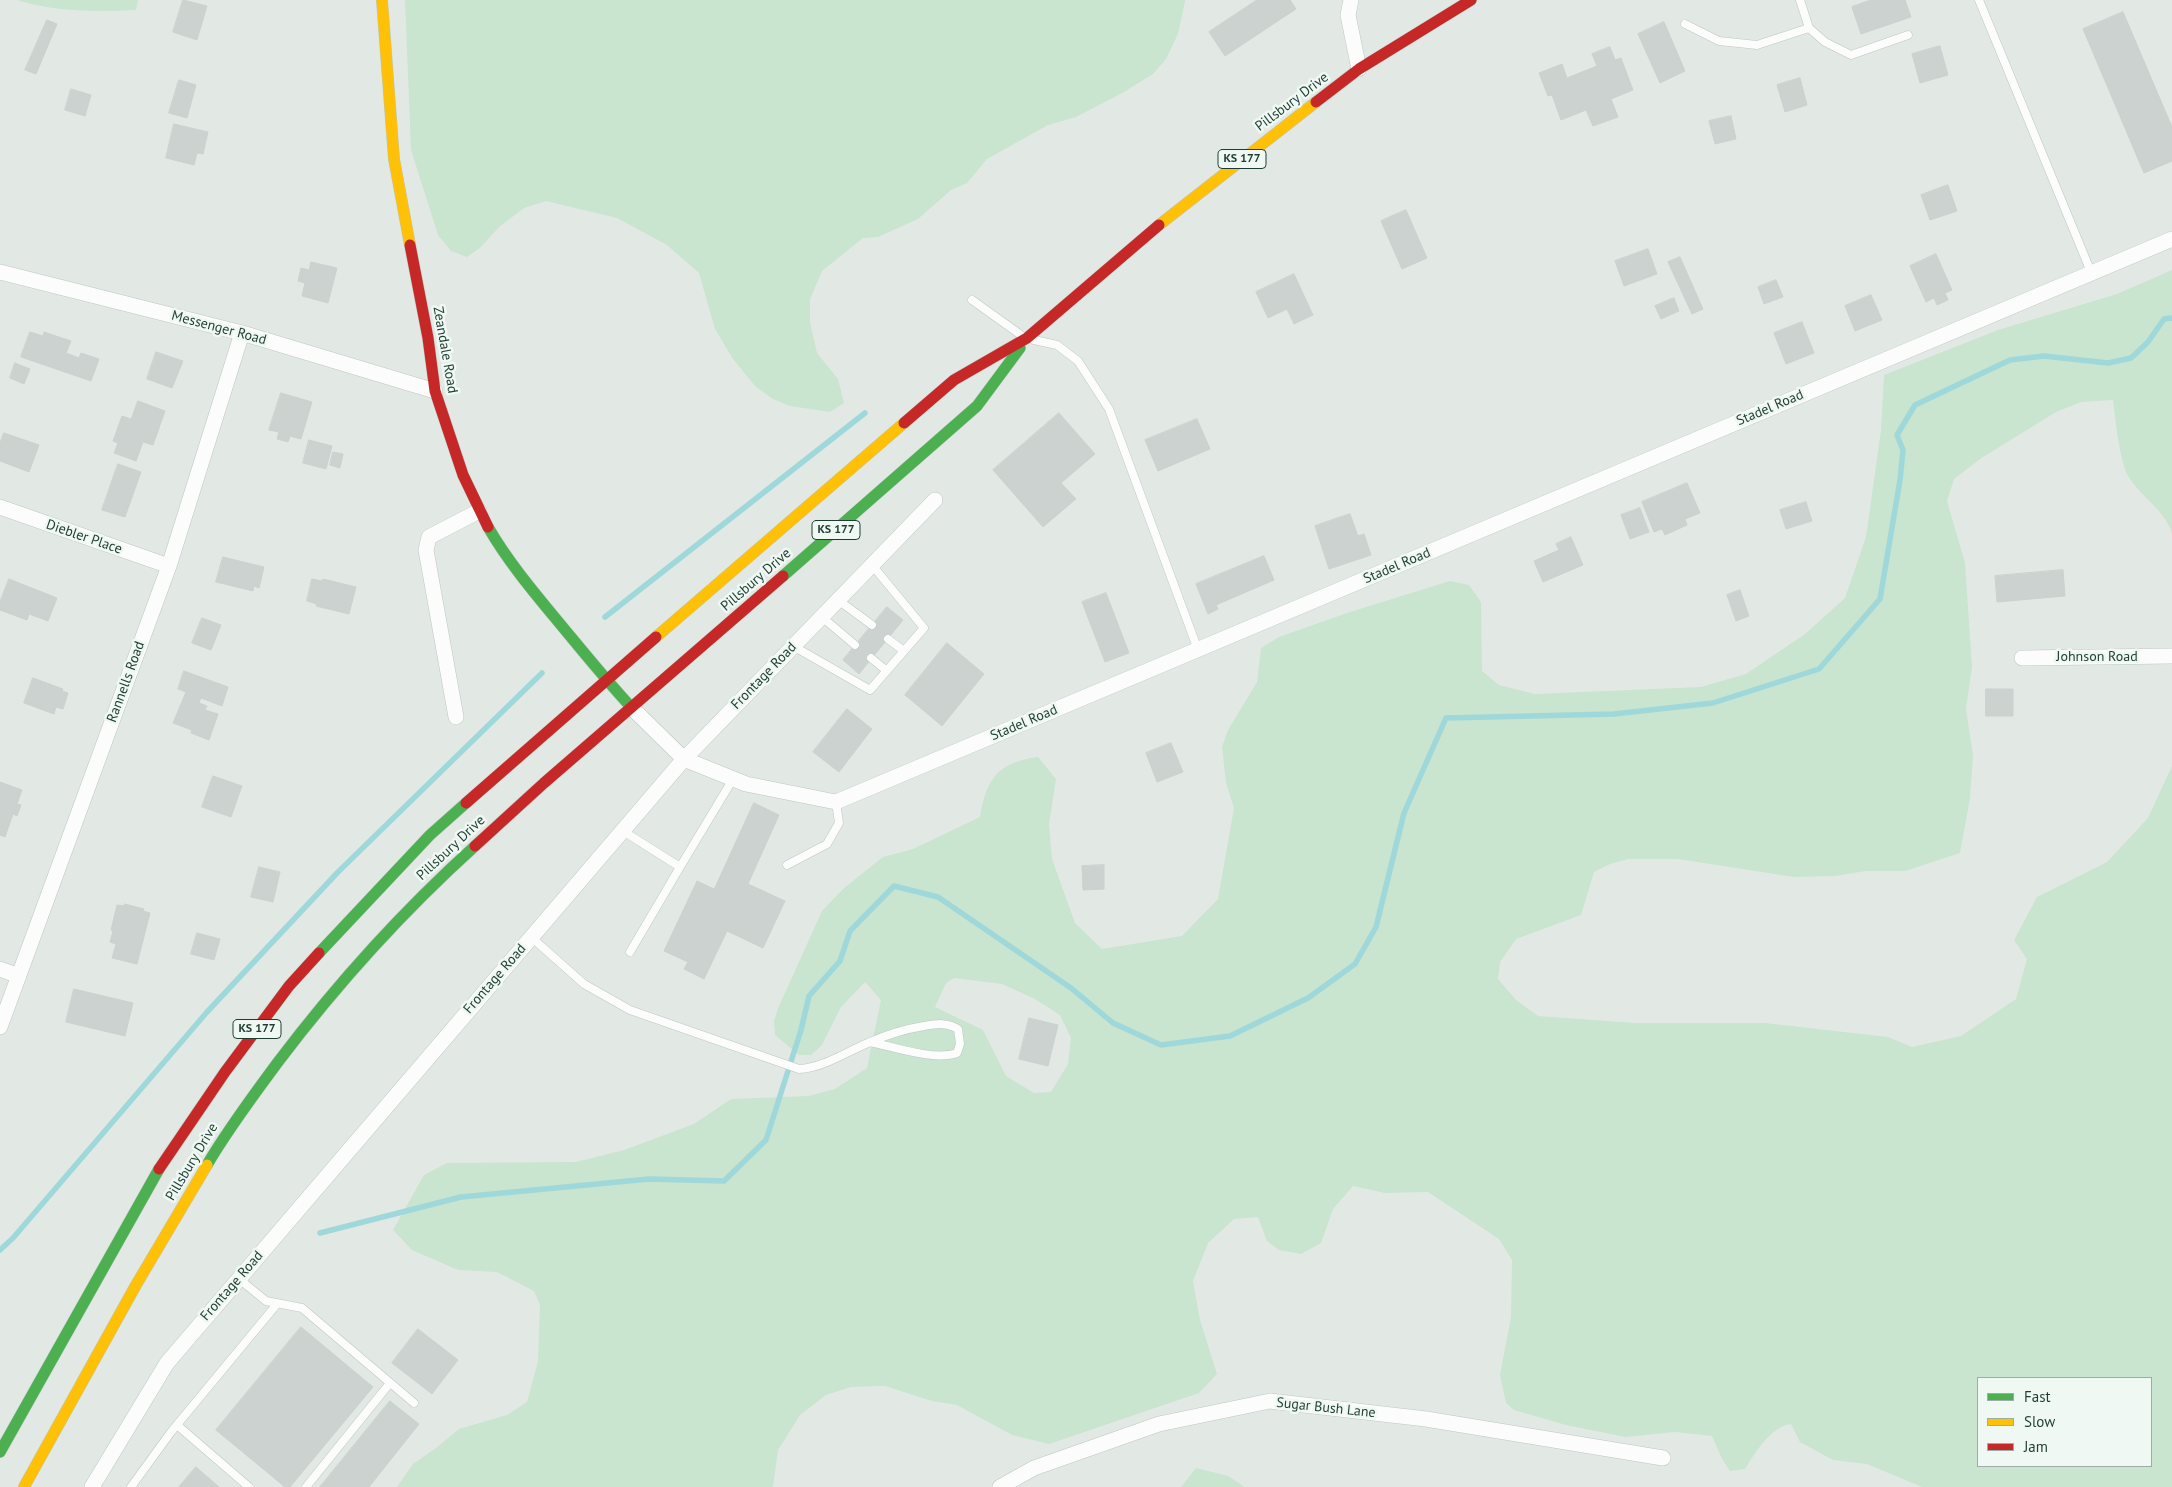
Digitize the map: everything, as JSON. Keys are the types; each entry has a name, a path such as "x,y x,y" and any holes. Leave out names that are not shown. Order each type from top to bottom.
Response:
{"main road":[{"name":"Zeandale Road","path":"382,0 394,159 428,338 435,391 463,475 479,511 497,543 526,584 631,707"},
{"name":"Pillsbury Drive","path":"0,1452 160,1167 225,1072 289,986 360,907 430,835 606,680 954,380 1026,338 1180,207 1360,69 1423,28 1472,0"},
{"name":"Pillsbury Drive","path":"24,1487 136,1285 229,1128 305,1027 371,948 446,872 631,707 977,406 1026,338"}],"street":[{"path":"1351,0 1348,15 1360,69"},
{"name":"Stadel Road","path":"836,802 2172,239"},
{"name":"Messenger Road","path":"0,272 242,333 435,391"},
{"name":"Rannells Road","path":"0,1027 168,566 242,333"},
{"name":"Frontage Road","path":"92,1487 167,1362 238,1278 684,760 935,500"},
{"name":"Diebler Place","path":"0,507 168,566"},
{"path":"456,717 426,550 429,537 479,511"},
{"name":"Johnson Road","path":"2022,658 2172,656"},
{"path":"631,707 684,760 746,784 836,802"},
{"path":"0,969 19,976"},
{"name":"Sugar Bush Lane","path":"1000,1487 1034,1468 1160,1424 1270,1401 1426,1419 1663,1458"}],"lane":[{"path":"1800,0 1809,28 1825,42 1851,55 1908,35"},
{"path":"1979,0 2091,272"},
{"path":"1685,24 1719,41 1757,45 1809,28"},
{"path":"972,300 1026,338 1057,345 1078,361 1109,409 1198,650"},
{"path":"793,646 870,690 924,628 872,565"},
{"path":"838,600 872,625"},
{"path":"822,617 855,645"},
{"path":"888,638 904,651"},
{"path":"871,658 886,671"},
{"path":"630,952 733,779"},
{"path":"787,865 827,844 839,823 836,802"},
{"path":"623,831 680,867"},
{"path":"531,937 584,984 630,1010 799,1069 812,1069 870,1042 905,1030 938,1024 950,1024 958,1028 960,1044 957,1053 934,1055 870,1042"},
{"path":"238,1278 266,1301 302,1308 414,1404"},
{"path":"131,1487 177,1425 277,1304"},
{"path":"306,1487 390,1383"},
{"path":"177,1425 249,1487"}],"green space":[{"path":"17,0 138,0 136,10 106,11 61,9"},
{"path":"405,0 1185,1 1178,34 1166,59 1153,74 1124,92 1076,117 1048,125 987,159 967,183 951,190 918,219 878,237 863,238 822,271 810,299 810,322 817,353 838,379 844,403 830,412 790,406 773,399 756,387 733,359 715,329 699,273 667,245 617,218 546,201 524,208 499,227 480,248 467,257 451,251 438,235 411,150"},
{"path":"2172,270 2172,534 2159,511 2133,484 2128,476 2120,451 2113,400 2081,402 2056,412 1980,459 1954,479 1947,501 1965,563 1972,667 1966,709 1973,755 1970,798 1960,853 1905,871 1866,871 1835,876 1794,877 1678,859 1628,859 1610,864 1594,872 1581,915 1516,939 1500,962 1498,979 1516,1000 1538,1016 1635,1023 1765,1023 1888,1037 1912,1047 1961,1036 2016,999 2027,959 2014,940 2037,897 2107,862 2148,818 2172,766 2172,1487 1922,1487 1867,1464 1833,1460 1800,1442 1791,1424 1770,1435 1745,1469 1730,1471 1722,1459 1712,1436 1675,1432 1625,1437 1566,1425 1514,1410 1506,1403 1500,1375 1511,1317 1512,1260 1499,1239 1428,1192 1385,1193 1353,1186 1333,1209 1321,1243 1301,1254 1279,1250 1267,1241 1258,1217 1234,1219 1208,1243 1193,1281 1200,1320 1217,1374 1199,1393 1049,1444 1012,1435 957,1405 932,1401 885,1386 851,1387 826,1395 800,1415 778,1450 773,1487 397,1487 413,1464 459,1429 507,1415 527,1402 538,1361 540,1305 534,1291 497,1272 458,1270 412,1250 393,1230 424,1175 447,1163 576,1162 624,1150 694,1124 731,1099 808,1096 835,1089 867,1068 881,1000 865,982 841,1007 822,1045 811,1055 799,1055 775,1035 774,1021 779,1006 822,911 843,889 883,857 913,849 980,817 986,792 996,775 1004,768 1024,759 1038,757 1056,779 1049,824 1052,859 1075,923 1102,949 1182,936 1218,899 1234,808 1226,783 1222,747 1228,730 1257,682 1261,648 1279,637 1350,612 1450,581 1469,585 1481,602 1482,671 1499,685 1535,694 1701,687 1746,674 1805,634 1845,598 1866,537 1881,430 1884,375 1998,330 2117,294","holes":["954,978 1002,984 1035,999 1060,1015 1071,1038 1068,1064 1051,1092 1034,1093 1006,1076 983,1030 935,1007 946,983"]},
{"path":"1196,1468 1228,1476 1245,1487 1181,1487"}],"building":[{"path":"183,0 207,6 197,40 173,32"},
{"path":"1257,0 1290,0 1296,9 1225,56 1209,32"},
{"path":"1871,0 1905,0 1911,17 1861,34 1852,7"},
{"path":"2123,12 2172,127 2172,161 2144,173 2083,29"},
{"path":"47,20 57,24 36,74 25,70"},
{"path":"1664,22 1685,71 1660,83 1638,34"},
{"path":"1940,46 1948,75 1920,83 1912,54"},
{"path":"1610,47 1615,60 1621,58 1633,90 1611,99 1618,117 1593,126 1586,110 1561,120 1552,95 1548,96 1539,73 1562,64 1567,78 1597,66 1592,54"},
{"path":"1800,78 1807,105 1785,112 1777,85"},
{"path":"179,80 196,85 187,118 169,113"},
{"path":"71,89 91,95 85,116 65,110"},
{"path":"1731,116 1736,139 1715,144 1709,121"},
{"path":"174,124 208,132 203,154 197,153 194,165 166,158"},
{"path":"1948,185 1957,211 1930,220 1921,195"},
{"path":"1406,210 1427,258 1402,269 1381,221"},
{"path":"1648,249 1657,274 1624,286 1615,261"},
{"path":"1936,254 1952,290 1945,293 1948,300 1937,305 1934,298 1926,302 1910,266"},
{"path":"1680,257 1703,309 1692,314 1668,262"},
{"path":"311,262 337,268 328,303 302,296 305,283 298,281 301,268 309,270"},
{"path":"1294,274 1313,315 1294,324 1287,309 1268,318 1256,292"},
{"path":"1776,280 1783,297 1764,304 1758,287"},
{"path":"1871,295 1882,320 1855,331 1845,306"},
{"path":"1674,298 1679,311 1661,319 1655,306"},
{"path":"1802,322 1814,353 1786,364 1774,333"},
{"path":"30,332 43,336 44,332 71,341 66,353 79,358 81,353 99,359 91,381 21,357"},
{"path":"156,352 183,361 172,388 147,379"},
{"path":"15,363 30,369 24,384 10,378"},
{"path":"281,393 312,402 301,439 290,436 288,442 277,439 279,432 269,430"},
{"path":"138,401 165,411 153,445 143,442 136,461 114,453 118,443 113,441 122,416 131,419"},
{"path":"1059,413 1095,454 1061,483 1076,499 1043,527 993,470"},
{"path":"1197,419 1210,449 1158,471 1145,440"},
{"path":"4,433 39,445 29,472 0,461 0,443"},
{"path":"309,440 332,446 326,469 303,463"},
{"path":"333,452 343,454 340,468 330,465"},
{"path":"118,464 141,472 125,517 102,510"},
{"path":"1687,483 1700,513 1685,519 1687,525 1665,535 1662,529 1654,532 1642,502"},
{"path":"1806,502 1812,521 1786,529 1780,510"},
{"path":"1640,508 1649,532 1630,539 1621,515"},
{"path":"1350,514 1358,536 1364,534 1371,555 1329,569 1315,526"},
{"path":"1571,537 1583,565 1543,582 1534,561 1559,550 1556,544"},
{"path":"1264,556 1274,580 1216,605 1218,609 1208,614 1196,584"},
{"path":"223,557 264,567 259,588 254,586 253,591 216,582"},
{"path":"2063,570 2065,596 1997,602 1995,576"},
{"path":"9,579 57,598 48,621 29,614 27,620 0,610 0,602"},
{"path":"312,579 322,581 323,579 356,587 349,614 316,606 317,604 307,601"},
{"path":"1740,590 1749,616 1736,621 1727,595"},
{"path":"1106,593 1129,653 1105,662 1082,602"},
{"path":"887,607 903,620 859,674 843,660"},
{"path":"202,618 221,625 211,650 192,643"},
{"path":"947,643 984,674 942,726 905,695"},
{"path":"184,671 228,687 222,706 201,698 199,703 207,706 205,710 218,714 209,740 191,733 192,730 173,723 186,692 178,689"},
{"path":"33,678 63,689 62,691 68,693 63,709 56,707 54,714 24,703"},
{"path":"1986,689 2013,689 2013,716 1986,716"},
{"path":"847,709 872,729 839,772 813,752"},
{"path":"1171,743 1183,772 1157,782 1146,753"},
{"path":"213,776 242,786 231,817 202,807"},
{"path":"0,782 22,790 17,804 21,805 17,816 13,814 5,837 0,835"},
{"path":"754,803 779,815 748,884 785,901 763,948 727,931 704,979 684,969 688,962 664,951 697,881 714,889"},
{"path":"1104,865 1104,889 1083,890 1082,866"},
{"path":"259,867 280,872 273,902 251,897"},
{"path":"125,904 144,909 143,911 150,913 137,964 112,958 116,944 110,942 113,931 111,930 117,905 124,906"},
{"path":"197,933 220,939 214,960 191,954"},
{"path":"74,989 133,1003 125,1036 66,1022"},
{"path":"1029,1018 1058,1025 1048,1066 1019,1059"},
{"path":"301,1327 373,1387 290,1487 285,1487 216,1430"},
{"path":"418,1329 458,1360 432,1394 392,1363"},
{"path":"390,1401 419,1424 369,1487 320,1487"},
{"path":"196,1467 219,1487 179,1487"}],"waterway":[{"path":"320,1233 461,1197 649,1179 724,1181 766,1140 801,1030 809,996 840,961 850,931 894,886 938,897 1071,988 1113,1023 1161,1045 1230,1036 1308,998 1355,964 1376,927 1404,813 1446,718 1614,714 1713,703 1819,669 1880,599 1900,480 1903,450 1897,435 1915,405 2010,360 2044,356 2108,363 2131,358 2148,342 2164,319 2172,318"},
{"path":"605,617 865,413"},
{"path":"0,1250 13,1238 207,1012 338,872 542,673"}],"traffic: fast":[{"path":"783,576 977,406 1020,348"},
{"path":"488,527 529,586 631,707"},
{"path":"319,953 430,835 466,803"},
{"path":"207,1165 223,1138 250,1100 323,1005 396,923 475,846"},
{"path":"0,1452 159,1169"}],"traffic: slow":[{"path":"382,0 394,159 410,245"},
{"path":"1159,225 1316,102"},
{"path":"656,637 904,423"},
{"path":"24,1487 136,1285 207,1165"}],"traffic: jam":[{"path":"1316,102 1359,69 1471,0"},
{"path":"904,423 954,380 1027,338 1159,225"},
{"path":"410,245 428,338 435,391 463,475 488,527"},
{"path":"475,846 544,783 783,576"},
{"path":"466,803 656,637"},
{"path":"159,1169 225,1072 289,986 319,953"}]}
